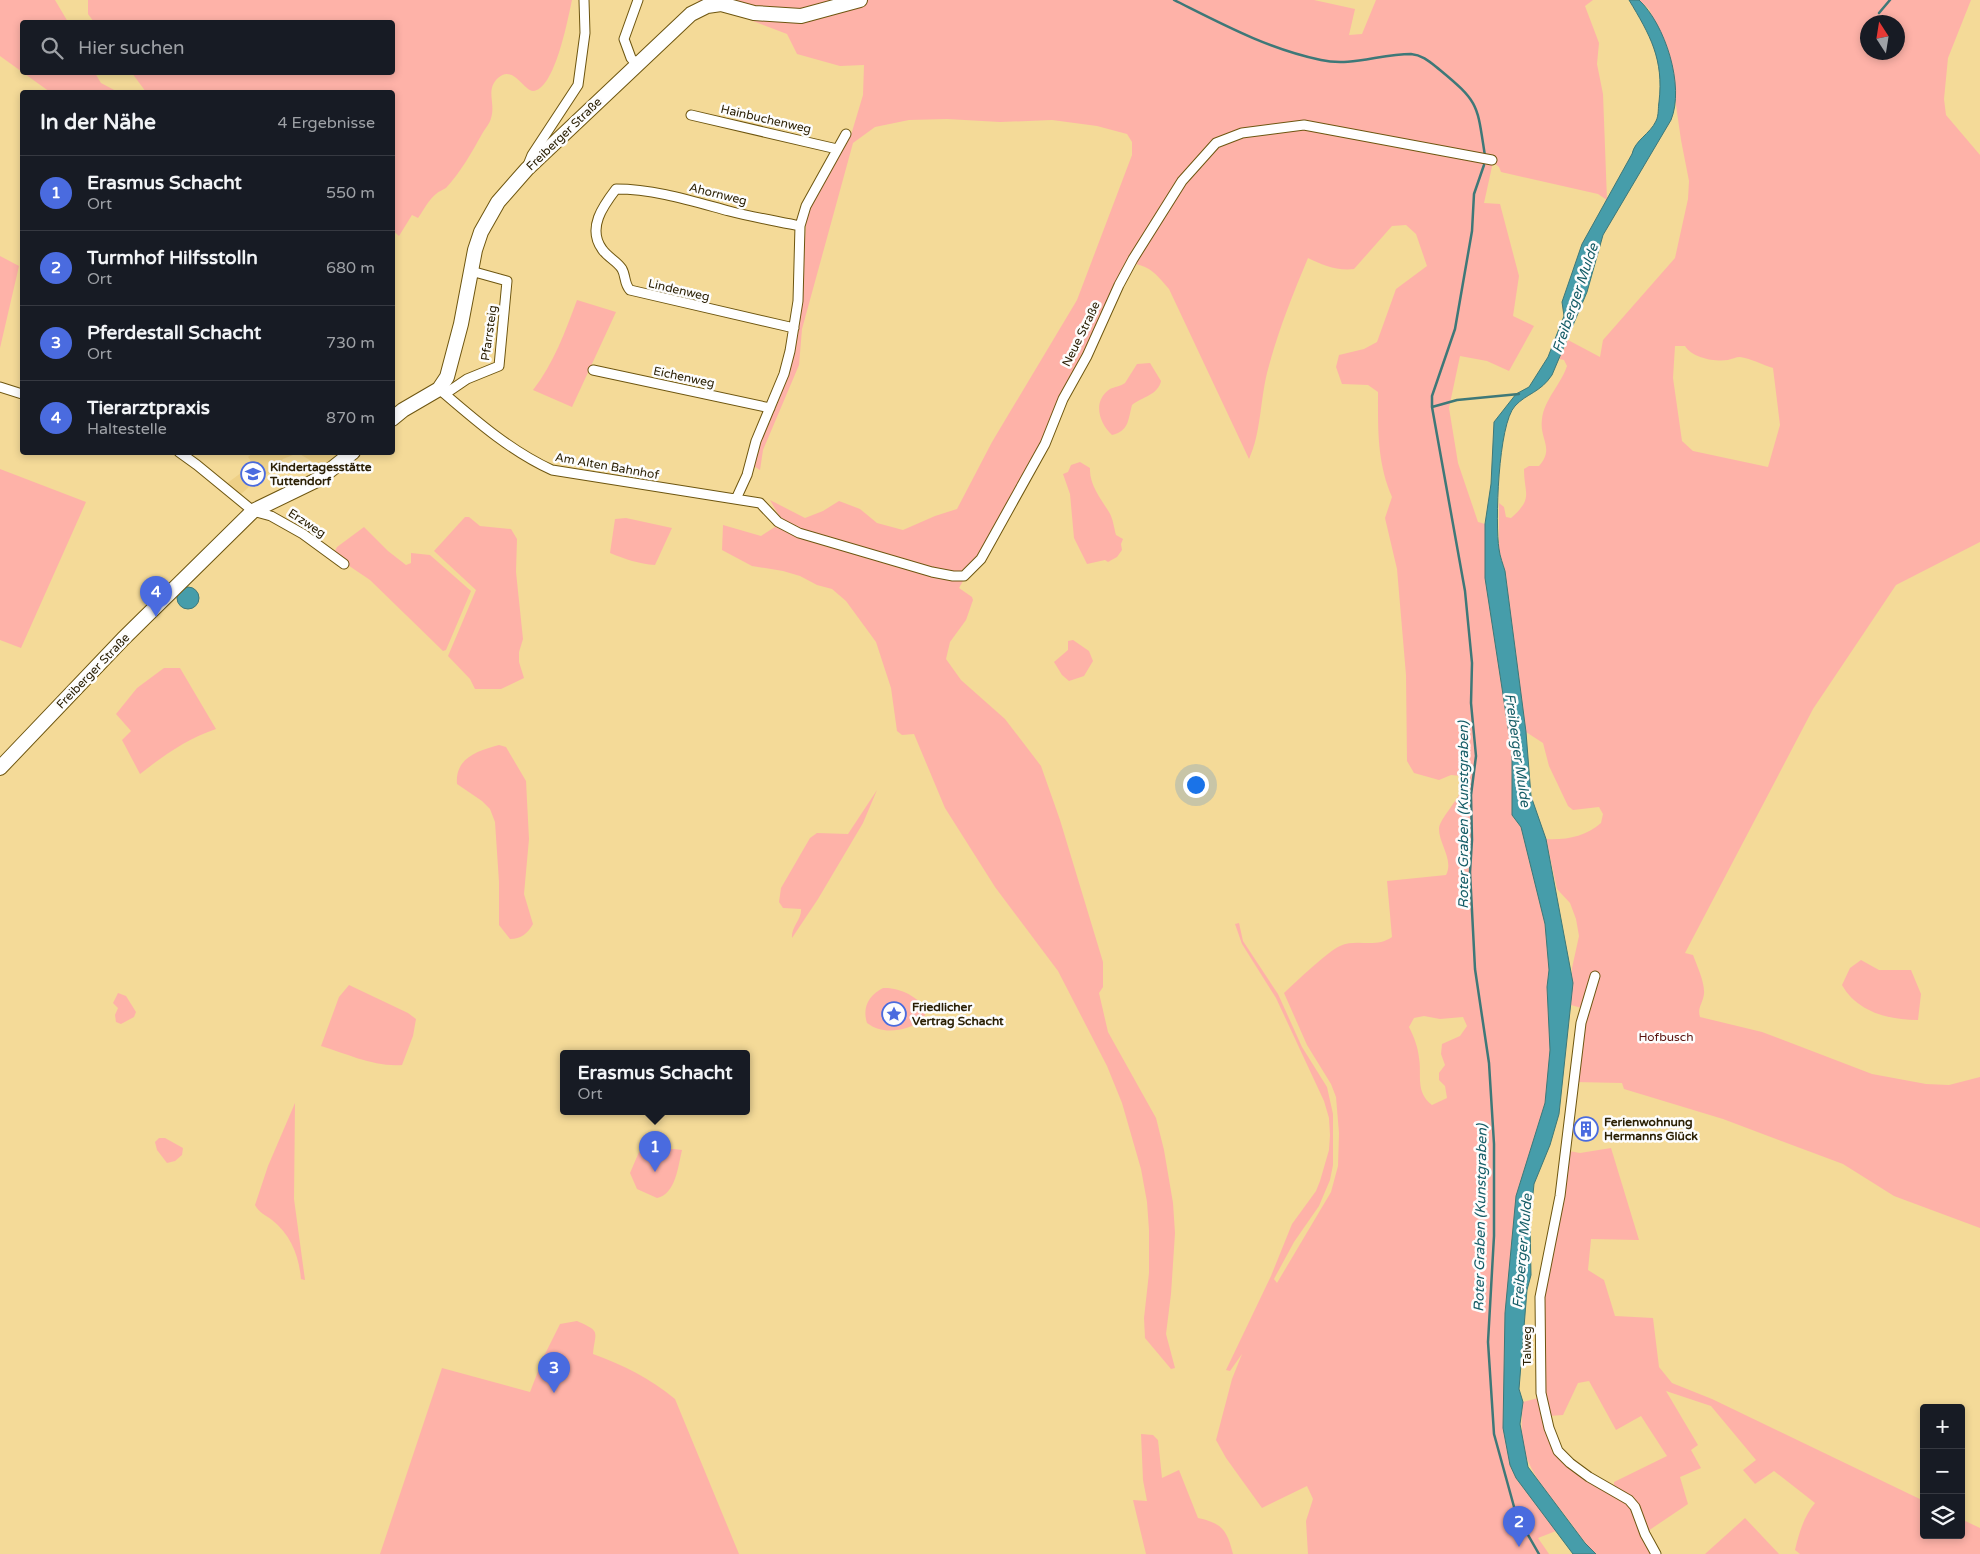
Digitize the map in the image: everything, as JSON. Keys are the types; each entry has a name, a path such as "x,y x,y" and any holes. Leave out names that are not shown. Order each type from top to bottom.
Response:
{"street":[{"path":"527,170 532,155 578,84 585,33 584,0"},
{"path":"638,0 624,39 631,58 638,66"},
{"name":"Freiberger Straße","path":"442,391 462,324 471,271 481,232 498,202 527,170 608,91 638,66 691,14 707,6 720,4 754,13 802,16 860,0"},
{"name":"Hainbuchenweg","path":"690,115 837,149"},
{"name":"Neue Straße","path":"736,499 760,503 778,522 799,533 932,572 964,576 981,559 1045,444 1063,399 1087,356 1119,285 1133,259 1182,181 1216,143 1242,133 1304,125 1492,160"},
{"path":"736,499 747,474 756,441 784,374 798,301 800,226 806,206 846,134"},
{"name":"Lindenweg","path":"630,189 616,189 602,209 596,224 601,248 622,268 626,286 630,290 794,328"},
{"name":"Ahornweg","path":"630,189 673,196 800,226"},
{"name":"Pfarrsteig","path":"442,391 499,366 507,281 471,271"},
{"name":"Eichenweg","path":"593,370 770,408"},
{"path":"0,387 20,393"},
{"path":"395,417 403,410 442,391"},
{"name":"Am Alten Bahnhof","path":"442,391 498,438 538,464 552,470 736,499"},
{"path":"183,455 253,511"},
{"name":"Freiberger Straße","path":"0,768 122,639 253,511 319,479 349,455"},
{"name":"Erzweg","path":"253,511 271,516 303,534 344,564"},
{"name":"Talweg","path":"1595,976 1581,1023 1560,1196 1540,1297 1541,1393 1549,1428 1558,1451 1588,1477 1629,1500 1635,1507 1645,1534 1656,1554"}],"shaded area":[{"name":"Kindertagesstätte Tuttendorf","path":"250,455 293,455 283,459 273,471 260,477 239,496 226,484 253,464 248,457"},
{"path":"301,455 341,455 323,468"}],"green space":[{"path":"0,0 55,0 67,20 20,20 20,71 0,56"},
{"path":"88,0 572,0 564,36 548,79 541,88 533,91 509,74 498,78 491,92 492,112 490,120 466,162 446,188 431,199 418,218 412,215 399,236 395,233 395,90 145,90 133,75 395,75 395,20 92,20 88,14"},
{"path":"697,0 1314,0 1355,9 1349,35 1362,34 1376,0 1593,0 1585,6 1599,43 1597,64 1603,94 1607,200 1598,194 1501,172 1499,167 1493,162 1484,203 1500,204 1519,276 1513,316 1534,326 1509,371 1487,361 1460,356 1449,408 1458,463 1478,522 1485,524 1485,578 1512,753 1512,815 1521,827 1545,924 1549,970 1547,987 1550,1050 1545,1103 1516,1196 1505,1313 1503,1428 1510,1465 1516,1478 1556,1531 1538,1538 1549,1554 1308,1554 1306,1521 1313,1499 1307,1486 1262,1508 1226,1458 1216,1440 1232,1379 1242,1354 1230,1371 1226,1370 1271,1276 1292,1224 1316,1191 1329,1150 1330,1135 1329,1118 1324,1101 1276,998 1242,944 1235,924 1239,923 1243,941 1278,994 1302,1047 1327,1087 1333,1114 1333,1165 1330,1180 1319,1206 1294,1242 1274,1279 1277,1283 1331,1192 1338,1166 1339,1133 1336,1097 1331,1084 1307,1045 1284,993 1320,960 1340,946 1353,943 1386,941 1392,937 1387,881 1446,875 1448,864 1439,829 1442,820 1464,784 1461,776 1451,775 1439,780 1414,773 1407,761 1406,675 1397,569 1385,518 1392,497 1383,471 1381,458 1378,433 1378,392 1368,385 1342,384 1336,367 1339,355 1364,349 1377,342 1396,289 1427,266 1416,234 1406,225 1392,226 1354,269 1330,267 1308,258 1285,315 1271,358 1256,439 1249,459 1169,289 1152,271 1136,264 1128,263 1032,460 959,588 972,597 973,600 966,620 950,642 946,659 961,680 1005,719 1041,766 1060,820 1103,962 1103,987 1099,993 1108,1032 1156,1118 1164,1150 1173,1203 1175,1233 1166,1334 1175,1368 1171,1369 1145,1338 1144,1318 1149,1273 1149,1230 1147,1202 1141,1169 1122,1103 1107,1066 1058,971 995,887 945,808 914,734 902,735 897,731 891,688 876,642 846,601 832,589 783,571 752,566 722,550 723,525 761,536 778,525 797,537 861,554 874,550 821,536 783,523 770,500 805,518 823,511 839,501 860,509 877,523 903,530 957,509 992,442 1077,300 1132,155 1132,142 1127,134 1097,126 1052,120 1000,122 947,119 909,120 875,127 853,143 802,329 799,365 763,450 760,470 752,465 796,347 806,223 809,209 836,157 851,135 863,95 864,65 840,66 797,54 787,34","holes":["1424,1016 1440,1019 1463,1017 1467,1026 1460,1036 1442,1044 1441,1054 1445,1065 1439,1073 1439,1080 1445,1086 1447,1098 1432,1105 1423,1095 1421,1089 1418,1050 1409,1027 1414,1018"]},
{"name":"Hofbusch","path":"1639,0 1971,0 1948,58 1944,99 1946,115 1980,155 1980,542 1896,585 1813,709 1685,953 1693,955 1703,984 1704,994 1700,1008 1700,1017 1762,1032 1872,1074 1926,1084 1949,1085 1980,1077 1980,1228 1894,1196 1843,1164 1723,1119 1624,1089 1622,1083 1575,1082 1585,1009 1571,1005 1572,968 1579,936 1576,919 1570,903 1557,889 1546,839 1568,838 1588,832 1601,823 1603,814 1599,807 1573,810 1568,806 1549,766 1543,743 1526,732 1505,571 1499,550 1499,503 1504,507 1506,517 1511,518 1525,500 1524,469 1529,466 1539,466 1544,460 1546,448 1542,426 1543,412 1567,366 1564,360 1559,359 1568,340 1600,357 1603,340 1675,258 1688,199 1689,181 1668,50 1649,9","holes":["1675,346 1685,346 1693,354 1711,360 1728,360 1740,357 1773,368 1780,425 1768,467 1693,451 1682,441 1673,378"]},
{"path":"26,75 96,75 101,83 114,90 47,90"},
{"path":"0,256 19,266 0,348"},
{"path":"577,300 616,312 572,407 533,390 553,358"},
{"path":"1150,363 1161,381 1157,390 1132,405 1125,428 1112,435 1107,430 1099,412 1099,406 1104,394 1110,389 1125,383 1137,364"},
{"path":"1080,462 1090,468 1093,486 1110,514 1116,535 1123,539 1121,544 1122,550 1117,557 1108,562 1105,560 1087,564 1074,538 1070,494 1063,474 1068,472 1071,465"},
{"path":"0,469 86,502 21,648 0,640"},
{"path":"465,517 469,517 480,526 511,529 517,539 516,572 523,639 519,652 519,662 524,678 501,689 475,689 470,679 448,656 476,590 434,551"},
{"path":"626,518 672,528 655,565 643,564 610,553 615,519"},
{"path":"364,527 388,551 406,565 411,563 411,553 430,555 471,591 446,650 443,651 370,580 333,555 337,547"},
{"path":"1073,640 1089,651 1093,661 1084,676 1069,681 1062,675 1054,662 1068,650 1068,641"},
{"path":"164,668 180,668 216,729 176,748 140,774 122,740 131,731 116,714 137,688"},
{"path":"499,745 506,747 526,781 529,839 524,894 533,924 524,935 510,939 499,925 499,882 495,822 490,809 482,801 457,784 457,775 460,768 469,757"},
{"path":"877,790 863,823 818,899 792,938 801,909 783,908 779,902 781,888 810,838 817,833 848,834"},
{"path":"1861,960 1879,970 1911,970 1921,994 1918,1020 1907,1020 1875,1013 1856,1002 1848,994 1842,985 1850,968"},
{"path":"349,985 408,1013 416,1019 413,1036 402,1065 371,1062 321,1046 339,997"},
{"path":"883,988 902,991 919,1001 926,1011 923,1021 895,1030 881,1029 867,1023 865,1012 868,1002 874,994"},
{"path":"118,993 126,996 136,1012 134,1017 121,1024 116,1022 115,1015 118,1008 113,1003"},
{"path":"295,1103 294,1199 305,1280 301,1279 296,1254 289,1239 279,1226 255,1205 268,1166"},
{"path":"159,1138 165,1138 183,1148 182,1155 175,1161 167,1163 157,1150 155,1142"},
{"path":"1611,1148 1639,1240 1591,1239 1588,1270 1604,1280 1615,1316 1653,1318 1659,1367 1672,1383 1712,1399 1920,1499 1920,1539 1965,1539 1965,1521 1980,1528 1980,1554 1800,1554 1795,1550 1798,1537 1805,1519 1815,1503 1774,1471 1755,1484 1743,1470 1756,1460 1711,1406 1666,1391 1698,1445 1691,1450 1701,1468 1680,1477 1688,1504 1648,1531 1634,1501 1614,1485 1614,1482 1667,1456 1641,1416 1616,1430 1589,1381 1578,1383 1563,1415 1549,1416 1545,1398 1543,1296 1569,1151 1580,1153"},
{"path":"682,1150 675,1178 668,1191 657,1198 637,1189 630,1173 639,1152"},
{"path":"577,1321 594,1330 593,1354 636,1373 675,1399 739,1554 380,1554 442,1368 530,1392 544,1356 560,1324"},
{"path":"1538,1398 1551,1443 1628,1504 1650,1554 1596,1554 1583,1540 1543,1487 1529,1464 1522,1438 1523,1402"},
{"path":"1141,1434 1153,1435 1158,1440 1162,1478 1179,1470 1198,1518 1212,1522 1222,1529 1233,1554 1146,1554 1133,1500 1147,1501 1143,1480"},
{"path":"1745,1518 1779,1554 1705,1554"}],"water":[{"name":"Freiberger Mulde","path":"1629,0 1639,0 1657,24 1664,40 1674,73 1675,106 1671,120 1603,235 1587,292 1552,375 1543,386 1515,406 1509,416 1501,453 1497,519 1499,549 1505,571 1526,732 1531,796 1546,839 1573,983 1559,1114 1550,1145 1534,1184 1530,1223 1531,1275 1527,1290 1519,1389 1523,1402 1520,1424 1528,1467 1585,1543 1596,1554 1573,1554 1516,1478 1510,1465 1503,1428 1505,1313 1516,1196 1545,1103 1550,1050 1547,987 1549,970 1545,924 1521,827 1512,815 1512,753 1485,578 1485,524 1491,484 1494,422 1516,394 1529,387 1548,357 1564,316 1562,302 1582,244 1636,145 1657,119 1660,87 1657,60 1649,36"},
{"path":"188,587 198,594 199,598 192,608 188,609 178,602 177,598 184,588"}],"waterway":[{"name":"Roter Graben (Kunstgraben)","path":"1174,0 1264,43 1321,60 1343,62 1411,54 1423,58 1453,81 1470,98 1478,115 1485,156"},
{"path":"1879,13 1890,0"},
{"name":"Roter Graben (Kunstgraben)","path":"1484,165 1474,194 1472,231 1455,329 1432,396 1432,407 1465,591 1472,663 1471,703 1476,756 1471,795 1472,840 1470,872 1475,969 1489,1063 1494,1144 1494,1236 1488,1342 1494,1434 1516,1514 1539,1554"},
{"path":"1432,407 1457,400 1519,394"}],"place":[{"name":"Kindertagesstätte Tuttendorf","path":"253,474"},
{"name":"Tierarztpraxis","path":"156,617"},
{"name":"Friedlicher Vertrag Schacht","path":"894,1014"},
{"name":"Ferienwohnung Hermanns Glück","path":"1586,1129"},
{"name":"Erasmus Schacht","path":"655,1172"},
{"name":"Pferdestall Schacht","path":"554,1393"},
{"name":"Turmhof Hilfsstolln","path":"1519,1547"}]}
